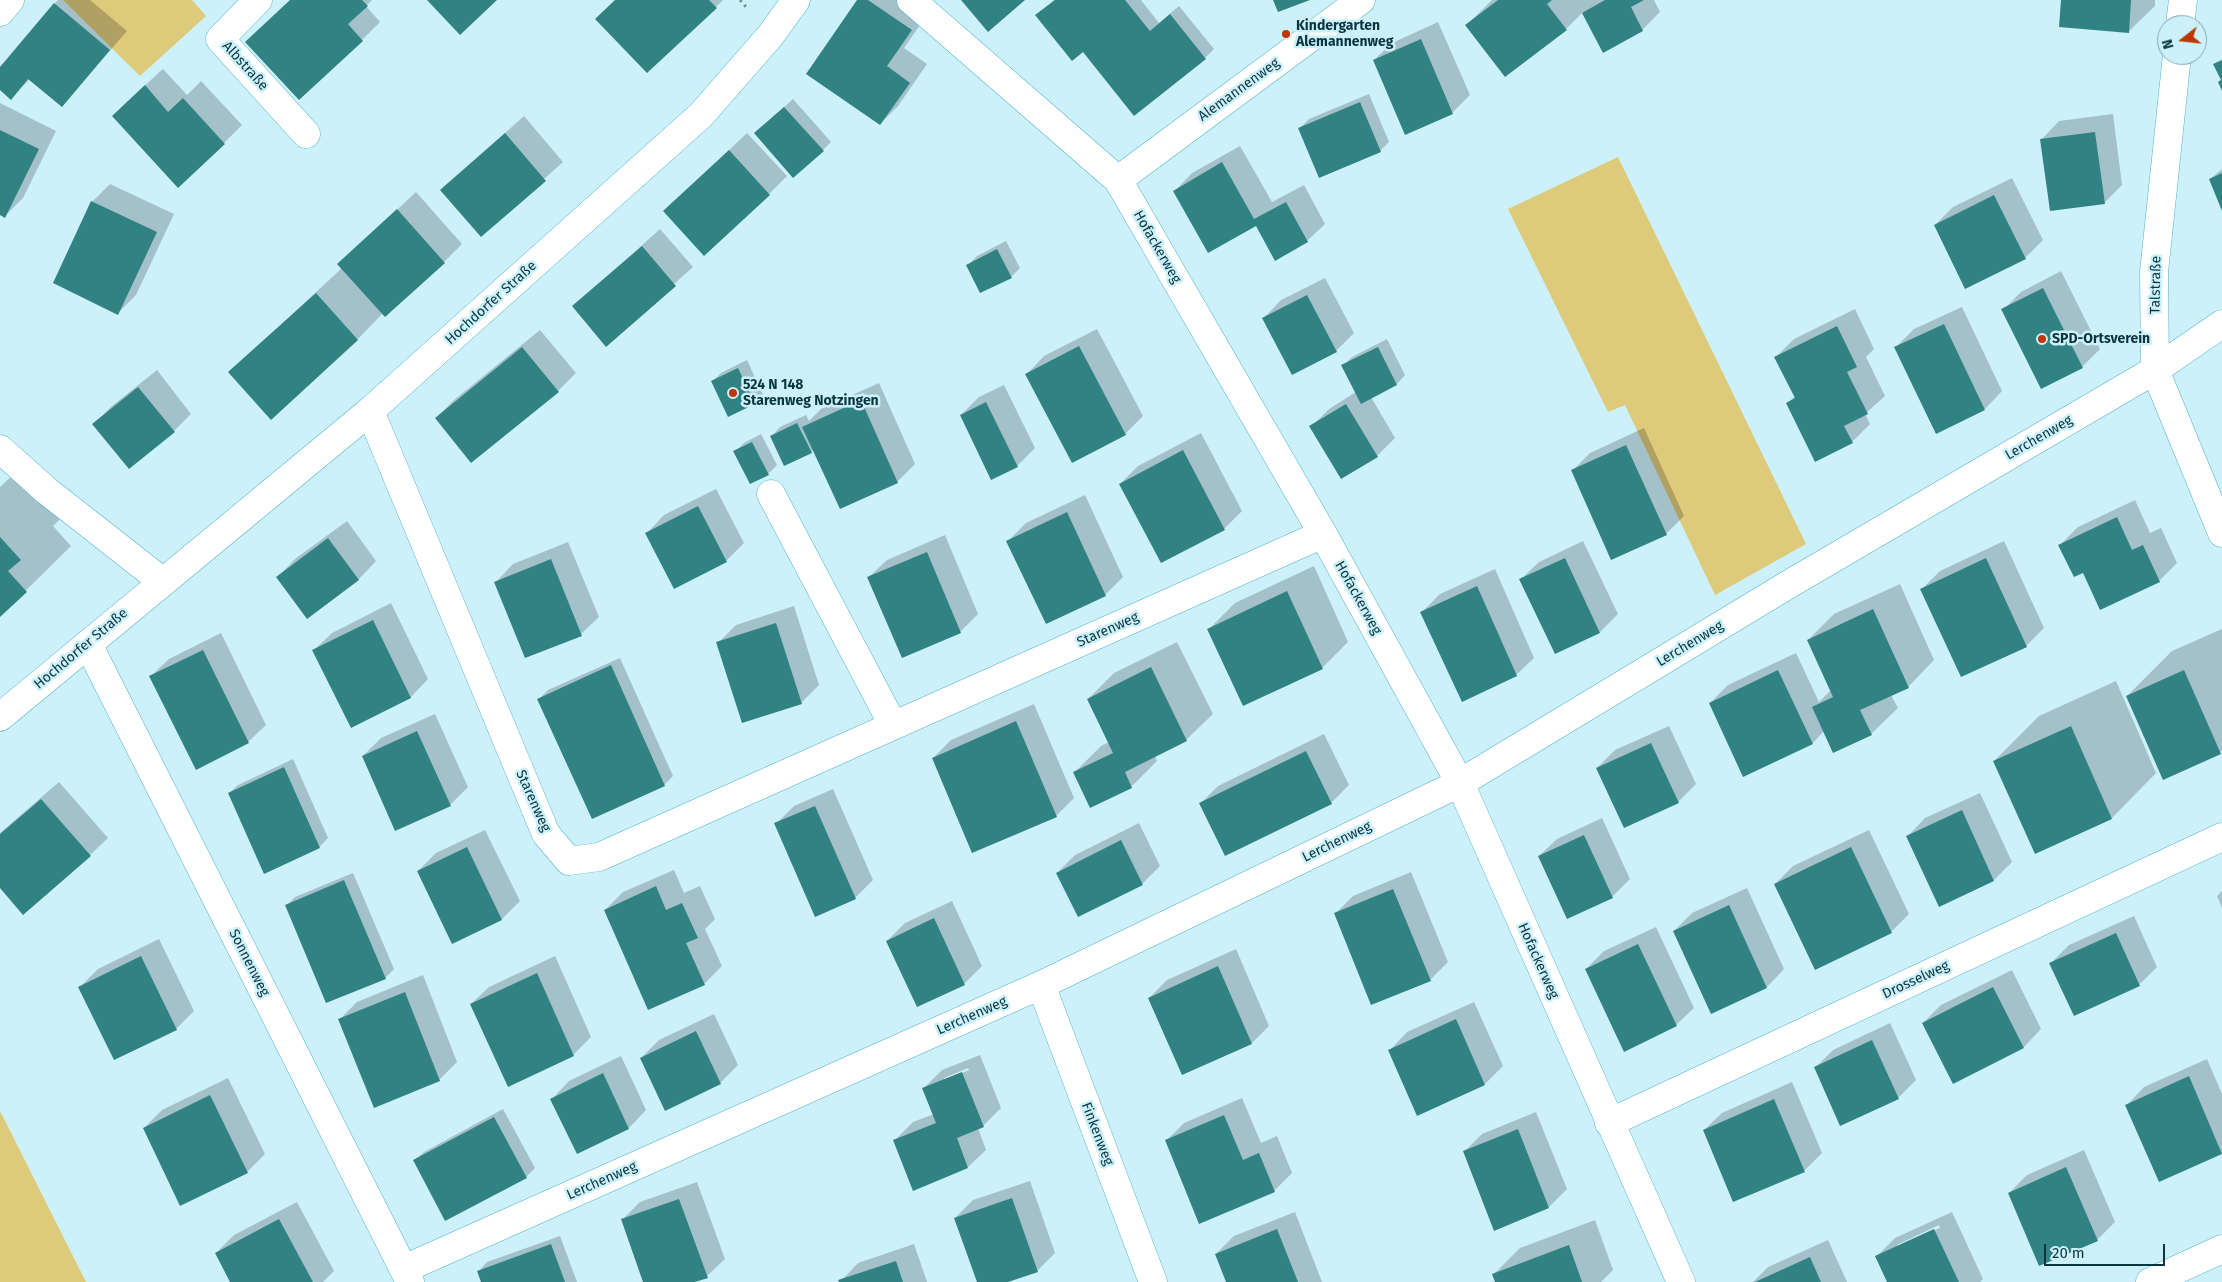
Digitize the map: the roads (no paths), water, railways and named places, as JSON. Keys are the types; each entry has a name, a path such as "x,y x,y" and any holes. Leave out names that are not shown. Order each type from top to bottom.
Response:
{"street":[{"path":"0,12 10,0"},
{"name":"Albstraße","path":"258,0 220,39 306,134"},
{"name":"Hochdorfer Straße","path":"0,717 370,411 701,115 770,36 796,0"},
{"name":"Hofackerweg","path":"911,0 1118,180 1323,534 1460,783 1681,1282"},
{"name":"Alemannenweg","path":"1118,180 1361,0"},
{"path":"2181,15 2182,0"},
{"name":"Talstraße","path":"2176,65 2154,272 2156,370 2222,533"},
{"name":"Lerchenweg","path":"407,1275 1041,985 1460,783 1800,578 2156,370 2222,324"},
{"name":"Starenweg","path":"370,411 546,834 569,861 599,857 1323,534"},
{"path":"0,449 47,491 163,582"},
{"path":"772,494 893,725"},
{"name":"Sonnenweg","path":"88,644 407,1275"},
{"name":"Drosselweg","path":"1610,1123 2222,837"},
{"name":"Finkenweg","path":"1041,985 1152,1282"},
{"path":"2168,1279 2222,1249"}],"place":[{"name":"Kindergarten Alemannenweg","path":"1286,34"},
{"name":"SPD-Ortsverein","path":"2042,339"},
{"name":"524 N 148 Starenweg Notzingen","path":"733,393"}]}
